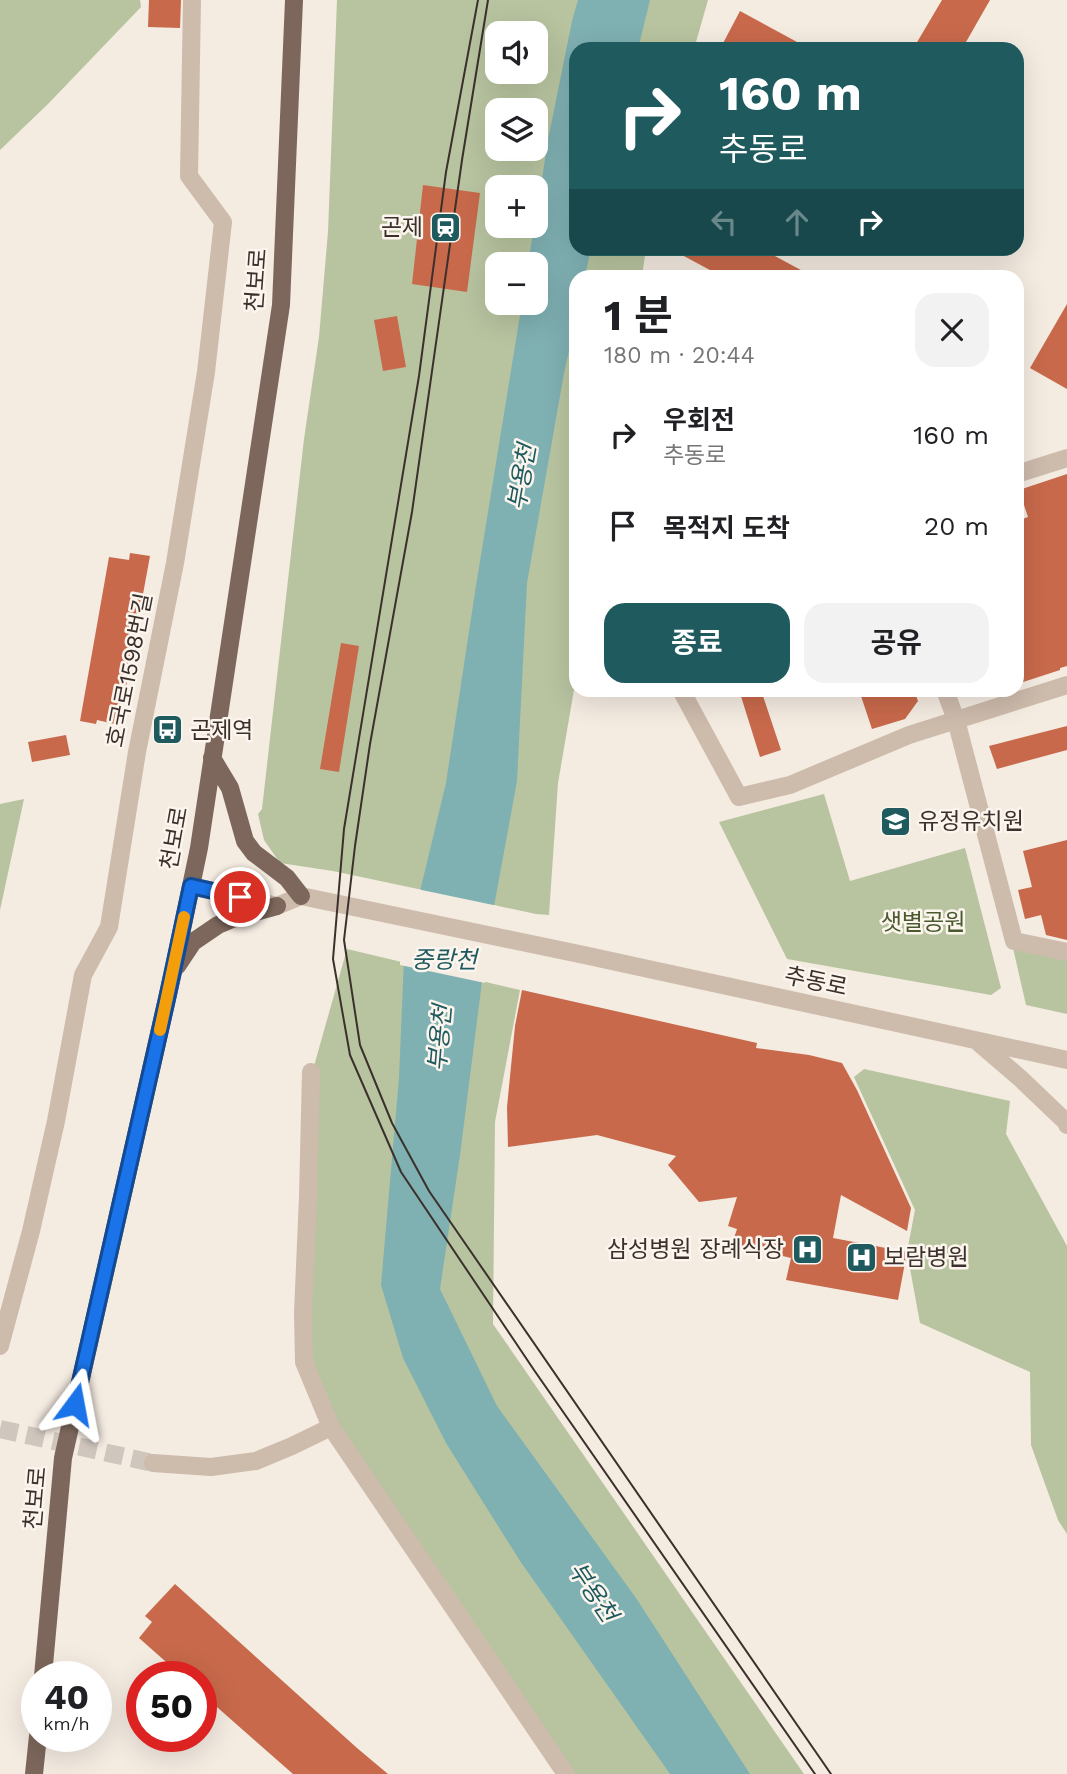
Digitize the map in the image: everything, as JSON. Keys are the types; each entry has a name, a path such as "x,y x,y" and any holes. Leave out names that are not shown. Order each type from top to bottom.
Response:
{"main road":[{"name":"천보로","path":"44,1661 63,1458 199,848 281,305 294,0"},
{"path":"212,758 230,788 245,841 254,853 287,877 301,896"},
{"path":"173,972 193,942 218,925 277,906"},
{"path":"34,1774 36,1752"}],"street":[{"name":"호국로1598번길","path":"0,1346 31,1231 56,1121 83,975 109,927 137,752 175,563 206,372 223,222 189,176 192,0"},
{"path":"1024,472 1067,458"},
{"path":"685,697 739,797 790,785 909,735 1067,685"},
{"path":"948,697 1014,941 1067,952"},
{"path":"191,886 277,906 301,896"},
{"name":"추동로","path":"301,896 1067,1060"},
{"path":"977,1041 1067,1122"},
{"path":"311,1072 303,1313 304,1362 331,1426 566,1774"},
{"path":"153,1463 211,1467 257,1461 331,1426"}],"green space":[{"path":"0,0 140,0 141,7 0,150"},
{"path":"337,0 708,0 696,42 569,42 569,256 645,256 643,270 569,270 569,697 573,697 558,783 549,915 333,871 280,863 264,840 258,814 262,809 304,439 319,337 328,232"},
{"name":"샛별공원","path":"824,794 850,881 965,848 1001,988 991,995 787,959 719,822"},
{"path":"24,799 0,910 0,804"},
{"path":"1013,948 1067,960 1067,1014 1026,1005"},
{"path":"347,949 520,990 495,1122 493,1324 804,1774 574,1774 344,1434 320,1392 309,1360 314,1066"},
{"path":"864,1069 1010,1101 1006,1134 1067,1246 1067,1534 1058,1520 1031,1445 1030,1372 920,1323 907,1252 915,1210 854,1077"}],"water":[{"name":"중랑천","path":"578,0 650,0 640,42 569,42 569,256 589,256 586,270 569,270 569,350 527,583 517,781 486,950 440,1289 497,1406 636,1598 750,1774 670,1774 520,1561 446,1443 403,1358 381,1285 399,1078 404,958 446,783 520,315 548,315 548,252 530,252 532,238 548,238 548,175 542,175 545,161 548,161 549,135"}],"pier":[{"path":"417,889 498,906 485,983 400,965"}],"building":[{"path":"149,0 181,0 180,28 148,27"},
{"path":"942,0 990,0 966,42 917,42"},
{"path":"740,11 797,42 724,42"},
{"name":"곤제","path":"423,185 480,193 467,292 412,284"},
{"path":"684,256 775,256 801,270 710,270"},
{"path":"1067,304 1067,389 1030,368"},
{"path":"397,316 406,367 383,371 374,320"},
{"path":"1067,474 1067,666 1024,682 1024,518 1028,517 1024,505 1024,488"},
{"path":"130,553 150,556 119,725 97,720 96,724 80,721 109,557 129,560"},
{"path":"341,643 359,646 339,772 320,769"},
{"path":"741,697 763,697 781,750 760,757"},
{"path":"861,697 917,697 918,701 905,719 872,729"},
{"path":"1067,726 1067,750 997,769 989,746"},
{"path":"66,735 70,755 32,762 28,742"},
{"path":"1067,840 1067,940 1046,935 1041,915 1025,919 1018,890 1032,887 1023,851"},
{"path":"522,990 757,1043 756,1048 809,1055 842,1063 911,1208 907,1231 841,1195 833,1238 907,1252 898,1300 786,1280 791,1258 732,1244 737,1229 728,1226 737,1197 699,1202 668,1165 676,1156 597,1135 508,1147 507,1107 515,1026"},
{"path":"175,1584 388,1774 293,1774 217,1707 217,1661 165,1661 139,1638 152,1622 145,1616"}],"tunnel":[{"path":"0,1429 153,1463"}],"tram line":[{"path":"478,0 446,172 419,376 344,829 333,959 350,1055 401,1172 534,1370 815,1774"},
{"path":"488,0 462,160 412,512 370,744 355,846 344,940 360,1045 392,1123 429,1191 831,1774"}],"slow traffic":[{"path":"160,1030 184,917"}],"place":[{"name":"곤제","path":"446,227"},
{"name":"곤제역","path":"167,730"},
{"name":"유정유치원","path":"895,821"},
{"name":"삼성병원 장례식장","path":"807,1249"},
{"name":"보람병원","path":"861,1257"}],"route":[{"path":"75,1404 191,886 240,897"}],"water label":[{"name":"부용천","path":"522,477"},
{"name":"부용천","path":"440,1038"},
{"name":"부용천","path":"593,1592"}]}
